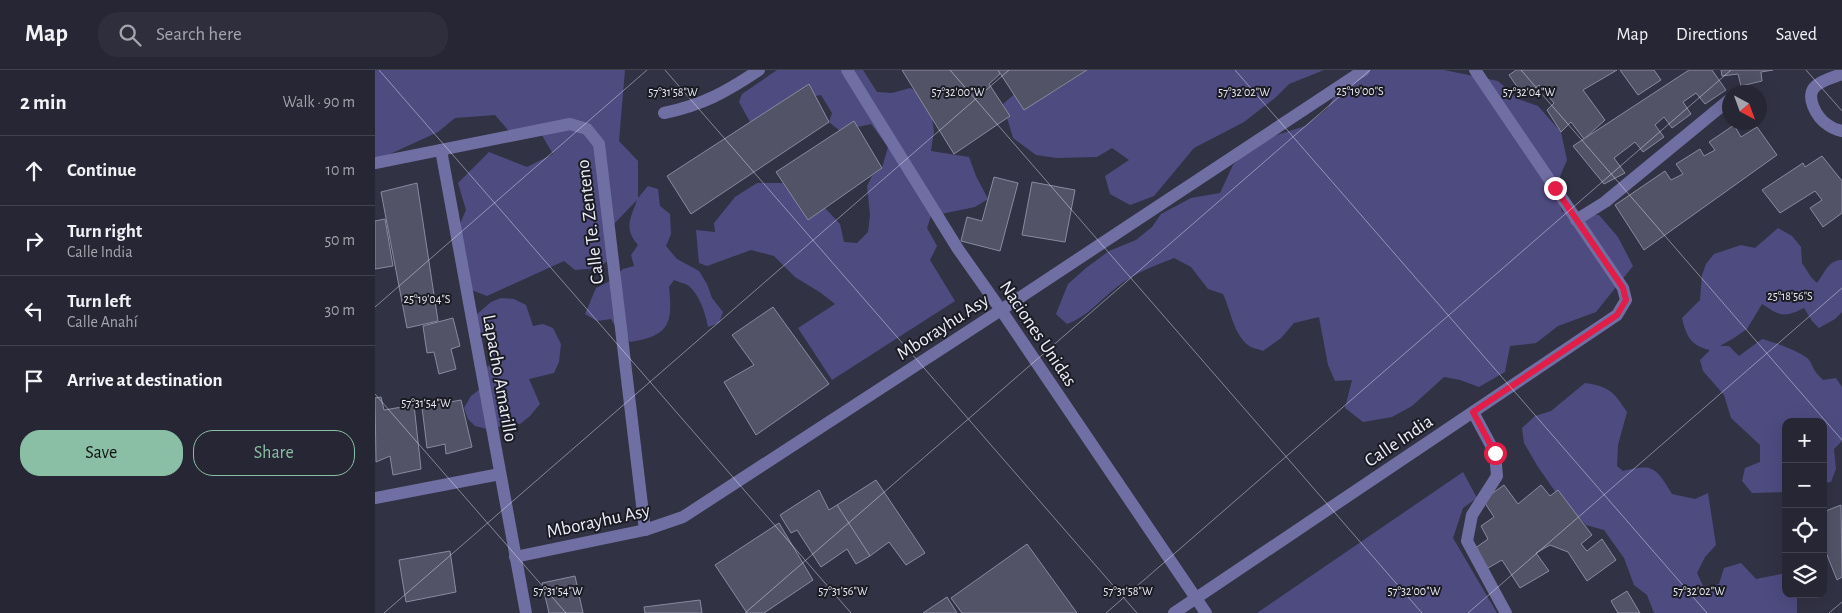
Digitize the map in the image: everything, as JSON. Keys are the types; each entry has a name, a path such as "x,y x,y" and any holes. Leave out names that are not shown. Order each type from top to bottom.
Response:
{"street":[{"path":"664,113 687,108 717,96 759,70"},
{"name":"Naciones Unidas","path":"847,70 942,224 1206,613"},
{"name":"Mborayhu Asy","path":"515,556 645,530 683,517 1364,70"},
{"path":"1475,70 1576,220 1605,202 1722,106"},
{"path":"1842,74 1816,85 1812,90 1811,97 1820,118 1829,126 1842,131"},
{"name":"Calle Te. Zenteno","path":"375,163 570,124 587,129 599,144 645,530"},
{"name":"Lapacho Amarillo","path":"441,150 526,613"},
{"name":"Calle India","path":"1174,613 1617,315 1626,300 1623,288 1576,220"},
{"path":"1473,412 1495,453 1497,476 1473,515 1467,541 1506,613"},
{"path":"375,498 500,474"}],"shaded area":[{"path":"375,70 625,70 619,141 638,161 638,198 648,186 658,189 660,206 670,214 671,234 666,246 677,259 699,271 707,284 712,298 723,312 719,323 708,327 699,299 689,286 674,280 669,287 669,319 661,332 653,336 630,342 618,331 611,319 597,321 585,314 596,288 610,281 623,269 634,266 631,255 638,245 633,239 630,223 637,200 614,224 613,256 599,268 575,270 564,261 487,296 466,288 456,233 466,210 458,183 489,152 527,167 553,154 540,132 514,137 495,115 455,118 438,132 375,161"},
{"path":"777,70 863,70 877,92 892,93 910,88 922,94 932,118 934,131 931,151 969,157 988,199 975,207 931,216 927,228 937,246 930,260 955,301 832,380 798,328 835,304 795,277 774,256 751,250 707,266 699,263 696,230 715,232 714,223 735,197 757,183 783,183 825,208 840,224 844,242 857,243 868,232 870,215 867,186 872,176 882,168 888,147 871,124 840,131 829,122 832,113 821,95 794,100 763,125 750,122 739,102 742,94"},
{"path":"1087,70 1324,70 1289,84 1275,98 1244,122 1194,148 1154,196 1130,205 1110,194 1105,176 1129,160 1112,148 1097,157 1057,158 1036,155 1013,138 1003,104 1033,78 1055,91"},
{"path":"1364,70 1444,70 1498,81 1518,99 1538,106 1561,132 1567,160 1555,188 1562,212 1599,215 1618,237 1633,266 1596,312 1558,326 1536,343 1510,346 1505,372 1479,387 1460,380 1444,377 1412,406 1392,417 1363,422 1345,408 1352,380 1335,381 1328,365 1319,317 1294,323 1281,338 1263,351 1251,347 1239,334 1223,294 1208,289 1191,267 1174,258 1130,278 1087,313 1074,321 1067,324 1056,314 1068,284 1086,268 1109,251 1136,240 1152,227 1161,214 1191,198 1220,193 1233,165 1255,142 1305,126 1327,109 1341,85"},
{"path":"1778,228 1792,236 1801,247 1802,263 1817,283 1830,264 1837,260 1842,260 1842,312 1835,319 1819,328 1804,308 1792,313 1782,314 1762,304 1747,329 1720,346 1729,346 1739,356 1762,339 1766,340 1806,357 1823,380 1836,378 1842,387 1842,441 1834,449 1836,469 1831,482 1827,482 1827,418 1782,418 1782,492 1752,493 1742,481 1745,468 1760,462 1760,445 1731,418 1724,395 1703,371 1700,360 1710,350 1694,343 1685,330 1682,318 1700,300 1702,275 1706,264 1714,254 1741,245 1755,248"},
{"path":"501,298 514,299 526,305 533,326 543,324 553,328 561,344 559,362 554,373 529,379 540,404 520,424 508,423 491,430 475,426 468,419 464,408 471,396 480,389 482,373 490,364 487,342 478,328 476,315 491,302"},
{"path":"1585,383 1600,386 1610,391 1627,412 1618,445 1617,466 1623,471 1641,468 1653,470 1662,478 1672,494 1695,499 1708,493 1716,545 1705,557 1697,573 1704,588 1719,584 1724,568 1741,563 1756,579 1782,574 1782,598 1797,598 1797,613 1654,613 1647,595 1634,585 1624,558 1604,530 1586,525 1557,494 1524,443 1522,428 1535,416 1551,411"},
{"path":"1463,472 1477,498 1463,508 1453,538 1497,613 1257,613"}],"building":[{"path":"902,70 998,70 1000,74 989,84 1010,116 954,154"},
{"path":"998,70 1087,70 1024,110"},
{"path":"1516,70 1617,70 1583,90 1605,120 1584,139 1571,122 1561,132 1547,110 1554,103 1539,85 1524,97 1509,75"},
{"path":"1620,70 1654,70 1661,80 1638,95"},
{"path":"1689,70 1712,70 1722,85 1722,93 1705,104 1696,93 1683,102 1691,114 1672,128 1664,117 1655,125 1664,137 1643,152 1635,142 1614,158 1625,173 1604,184 1573,146"},
{"path":"1721,70 1773,70 1761,72 1762,81 1745,85 1741,85 1738,74 1722,76"},
{"path":"809,84 829,122 691,214 667,176"},
{"path":"854,121 882,168 808,220 776,172"},
{"path":"1727,130 1737,130 1741,137 1752,130 1759,130 1777,155 1644,250 1615,205 1665,171 1671,180 1683,174 1676,164 1700,149 1704,156 1715,150 1709,142"},
{"path":"1822,156 1842,181 1842,213 1823,227 1810,208 1822,200 1815,191 1780,213 1762,190 1803,163 1805,167"},
{"path":"994,177 1018,183 1000,251 961,241 967,217 982,221"},
{"path":"1032,182 1075,190 1065,242 1022,235"},
{"path":"417,183 438,321 407,328 381,192"},
{"path":"385,219 393,266 375,269 375,221"},
{"path":"773,307 829,384 756,435 724,382 754,365 732,335"},
{"path":"453,318 460,346 451,349 456,369 439,374 434,352 427,353 423,326"},
{"path":"381,397 384,410 414,405 421,469 393,475 390,456 376,462 375,398"},
{"path":"461,400 472,447 446,454 445,444 427,448 422,407"},
{"path":"876,480 925,553 906,565 889,542 870,556 837,505"},
{"path":"1504,485 1518,504 1541,485 1550,496 1558,490 1592,535 1581,544 1587,551 1602,539 1616,560 1587,581 1568,552 1550,545 1536,553 1549,571 1520,588 1502,560 1488,568 1474,549 1488,539 1481,526 1494,517 1483,500"},
{"path":"819,490 829,510 837,505 870,556 856,564 847,549 821,567 797,530 791,533 780,515"},
{"path":"1841,505 1842,577 1837,580 1827,555 1827,510"},
{"path":"779,523 813,580 764,613 747,613 715,565"},
{"path":"1027,544 1077,613 962,613 951,598"},
{"path":"450,551 456,592 406,602 399,560"},
{"path":"575,576 583,613 549,613 542,583"},
{"path":"1627,591 1640,613 1618,613 1611,601"},
{"path":"947,597 957,613 923,613"},
{"path":"700,600 702,613 645,613 644,607"}],"route":[{"path":"1495,453 1473,412 1617,315 1626,300 1623,288 1555,188"}]}
